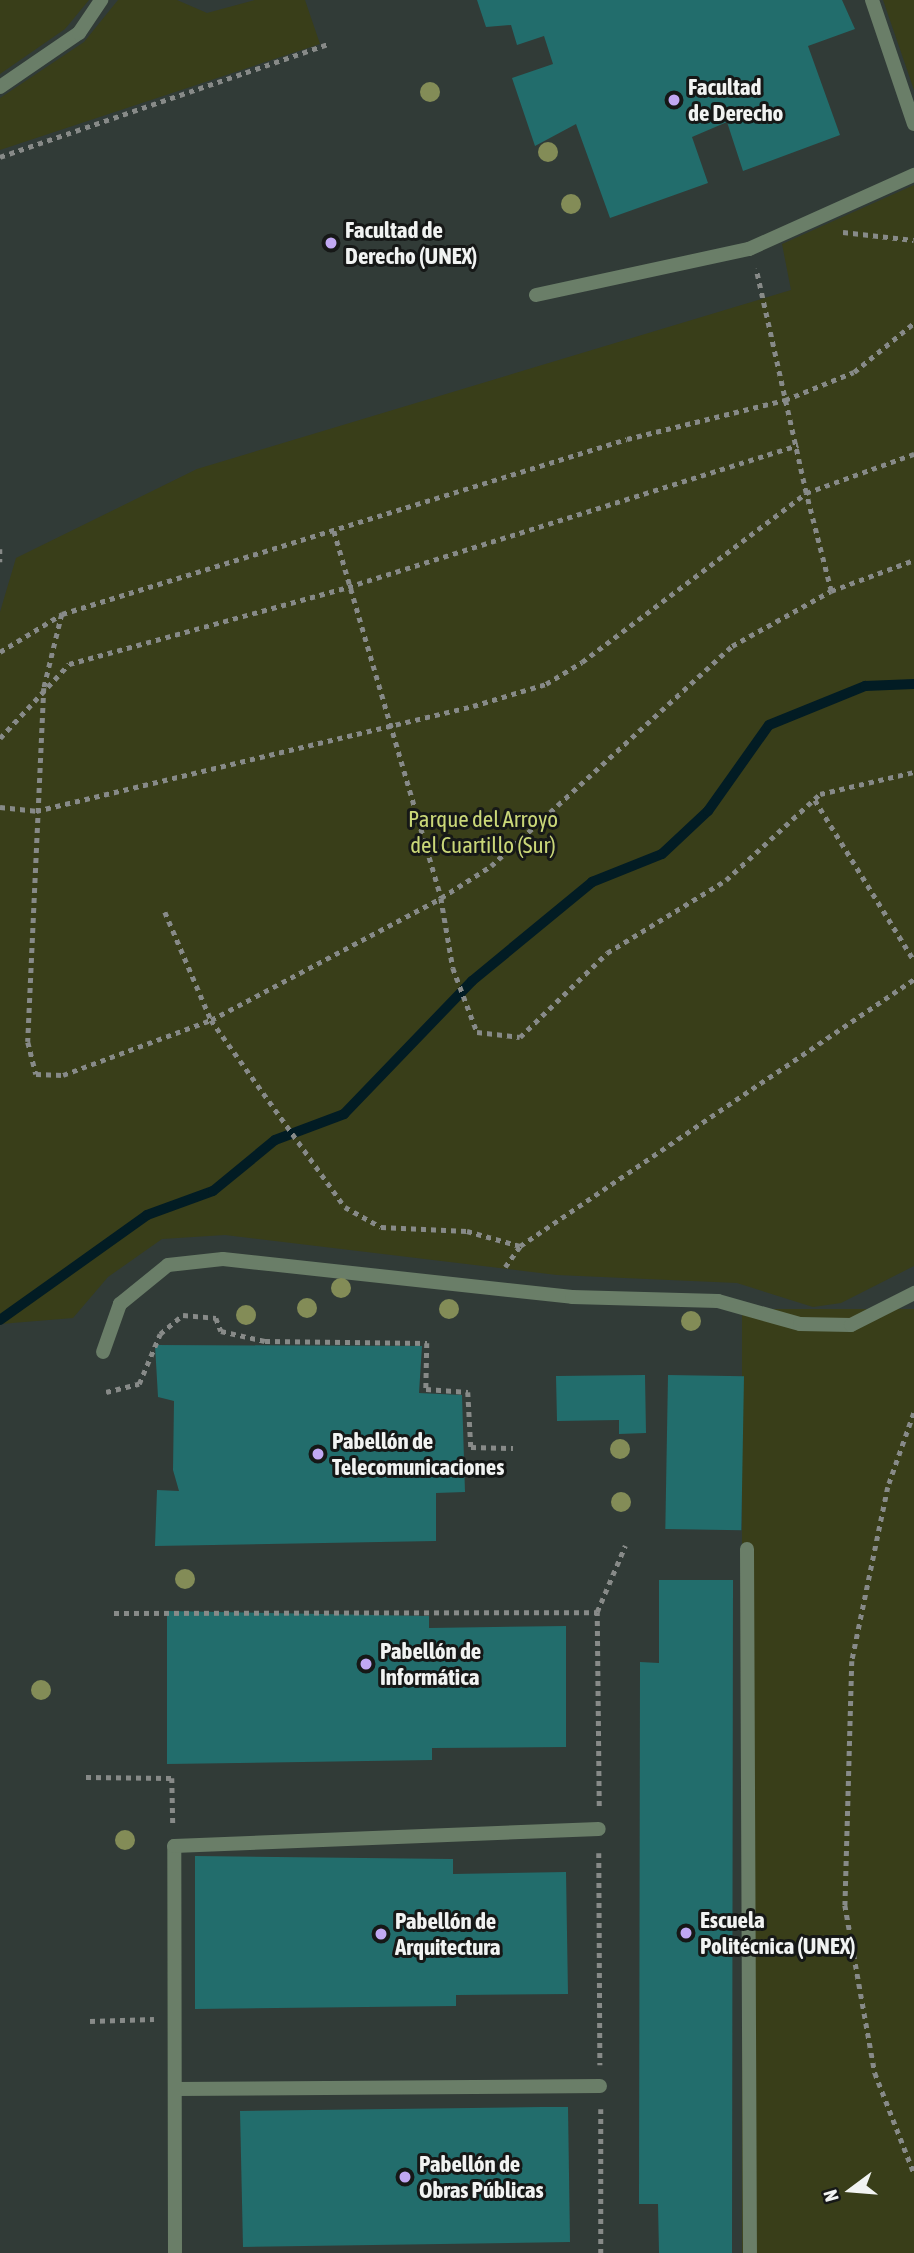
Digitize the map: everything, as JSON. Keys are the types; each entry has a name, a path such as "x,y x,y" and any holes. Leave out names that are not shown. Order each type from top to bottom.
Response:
{"street":[{"path":"0,87 79,33 101,0"},
{"path":"872,0 914,124"},
{"path":"536,295 749,248 914,175"},
{"path":"103,1352 120,1304 168,1265 223,1259 490,1288 718,1301 800,1324 851,1325 914,1293"},
{"path":"747,1549 750,2253"},
{"path":"176,2253 174,1846 599,1829"},
{"path":"176,2089 600,2086"}],"path":[{"path":"0,158 329,44"},
{"path":"811,219 859,239 914,240"},
{"path":"749,248 767,304 785,400 831,591"},
{"path":"0,652 62,614 627,439 785,400 854,372 914,323"},
{"path":"0,738 69,664 348,587 797,445"},
{"path":"0,807 36,811 546,684 806,493 914,457"},
{"path":"334,531 386,724 440,898 453,968 472,1025 477,1032 520,1037 607,953 726,880 815,800 914,772"},
{"path":"0,549 0,562"},
{"path":"62,614 44,688 36,811 28,1042 36,1074 63,1075 211,1020 440,898 491,866 732,646 831,591 914,560"},
{"path":"815,800 914,960"},
{"path":"165,912 211,1020 345,1207 381,1227 467,1231 520,1246"},
{"path":"490,1288 520,1246 914,979"},
{"path":"106,1392 139,1384 160,1334 183,1315 216,1318 221,1331 265,1341 427,1343 426,1389 468,1392 471,1447 513,1448"},
{"path":"914,1413 888,1487 852,1661 845,1905 875,2073 914,2173"},
{"path":"601,2253 597,1612 625,1546"},
{"path":"114,1613 597,1612"},
{"path":"86,1777 172,1778 174,1846"},
{"path":"90,2021 175,2018"}],"shaded area":[{"path":"0,0 914,0 914,2253 0,2253"}],"green space":[{"path":"0,0 89,0 65,29 0,74"},
{"path":"118,0 177,0 207,13 255,0 305,0 320,44 0,150 0,98 84,42"},
{"path":"883,0 914,0 914,90"},
{"name":"Parque del Arroyo del Cuartillo (Sur)","path":"914,185 914,1266 841,1303 813,1307 737,1283 557,1275 225,1235 162,1239 108,1277 73,1318 0,1324 0,612 16,558 197,469 791,290 782,244"},
{"path":"742,1309 914,1309 914,2253 742,2253"}],"building":[{"name":"Facultad de Derecho","path":"477,0 842,0 855,29 808,46 840,135 743,171 727,122 692,137 708,183 610,218 576,124 535,146 512,78 553,64 544,36 517,45 511,25 486,27"},
{"name":"Pabellón de Telecomunicaciones","path":"155,1345 422,1346 419,1393 462,1395 465,1492 436,1493 436,1541 155,1546 157,1490 179,1491 173,1470 174,1401 158,1397"},
{"path":"645,1375 646,1433 619,1434 619,1420 557,1421 556,1376"},
{"path":"668,1375 744,1376 741,1530 665,1529"},
{"name":"Escuela Politécnica (UNEX)","path":"659,1580 733,1580 732,2253 659,2253 658,2204 639,2204 640,1662 659,1663"},
{"name":"Pabellón de Informática","path":"167,1611 429,1616 429,1628 566,1626 566,1747 432,1748 432,1760 167,1764"},
{"name":"Pabellón de Arquitectura","path":"195,1856 453,1859 453,1874 566,1872 568,1994 456,1995 456,2006 195,2009"},
{"name":"Pabellón de Obras Públicas","path":"568,2107 570,2242 243,2247 240,2111"}],"waterway":[{"path":"0,1320 147,1215 213,1191 275,1140 344,1114 472,981 592,882 662,854 708,811 769,725 865,686 914,684"}],"place":[{"name":"Facultad de Derecho","path":"674,100"},
{"name":"Facultad de Derecho (UNEX)","path":"331,243"},
{"name":"Pabellón de Telecomunicaciones","path":"318,1454"},
{"name":"Pabellón de Informática","path":"366,1664"},
{"name":"Escuela Politécnica (UNEX)","path":"686,1933"},
{"name":"Pabellón de Arquitectura","path":"381,1934"},
{"name":"Pabellón de Obras Públicas","path":"405,2177"}]}
